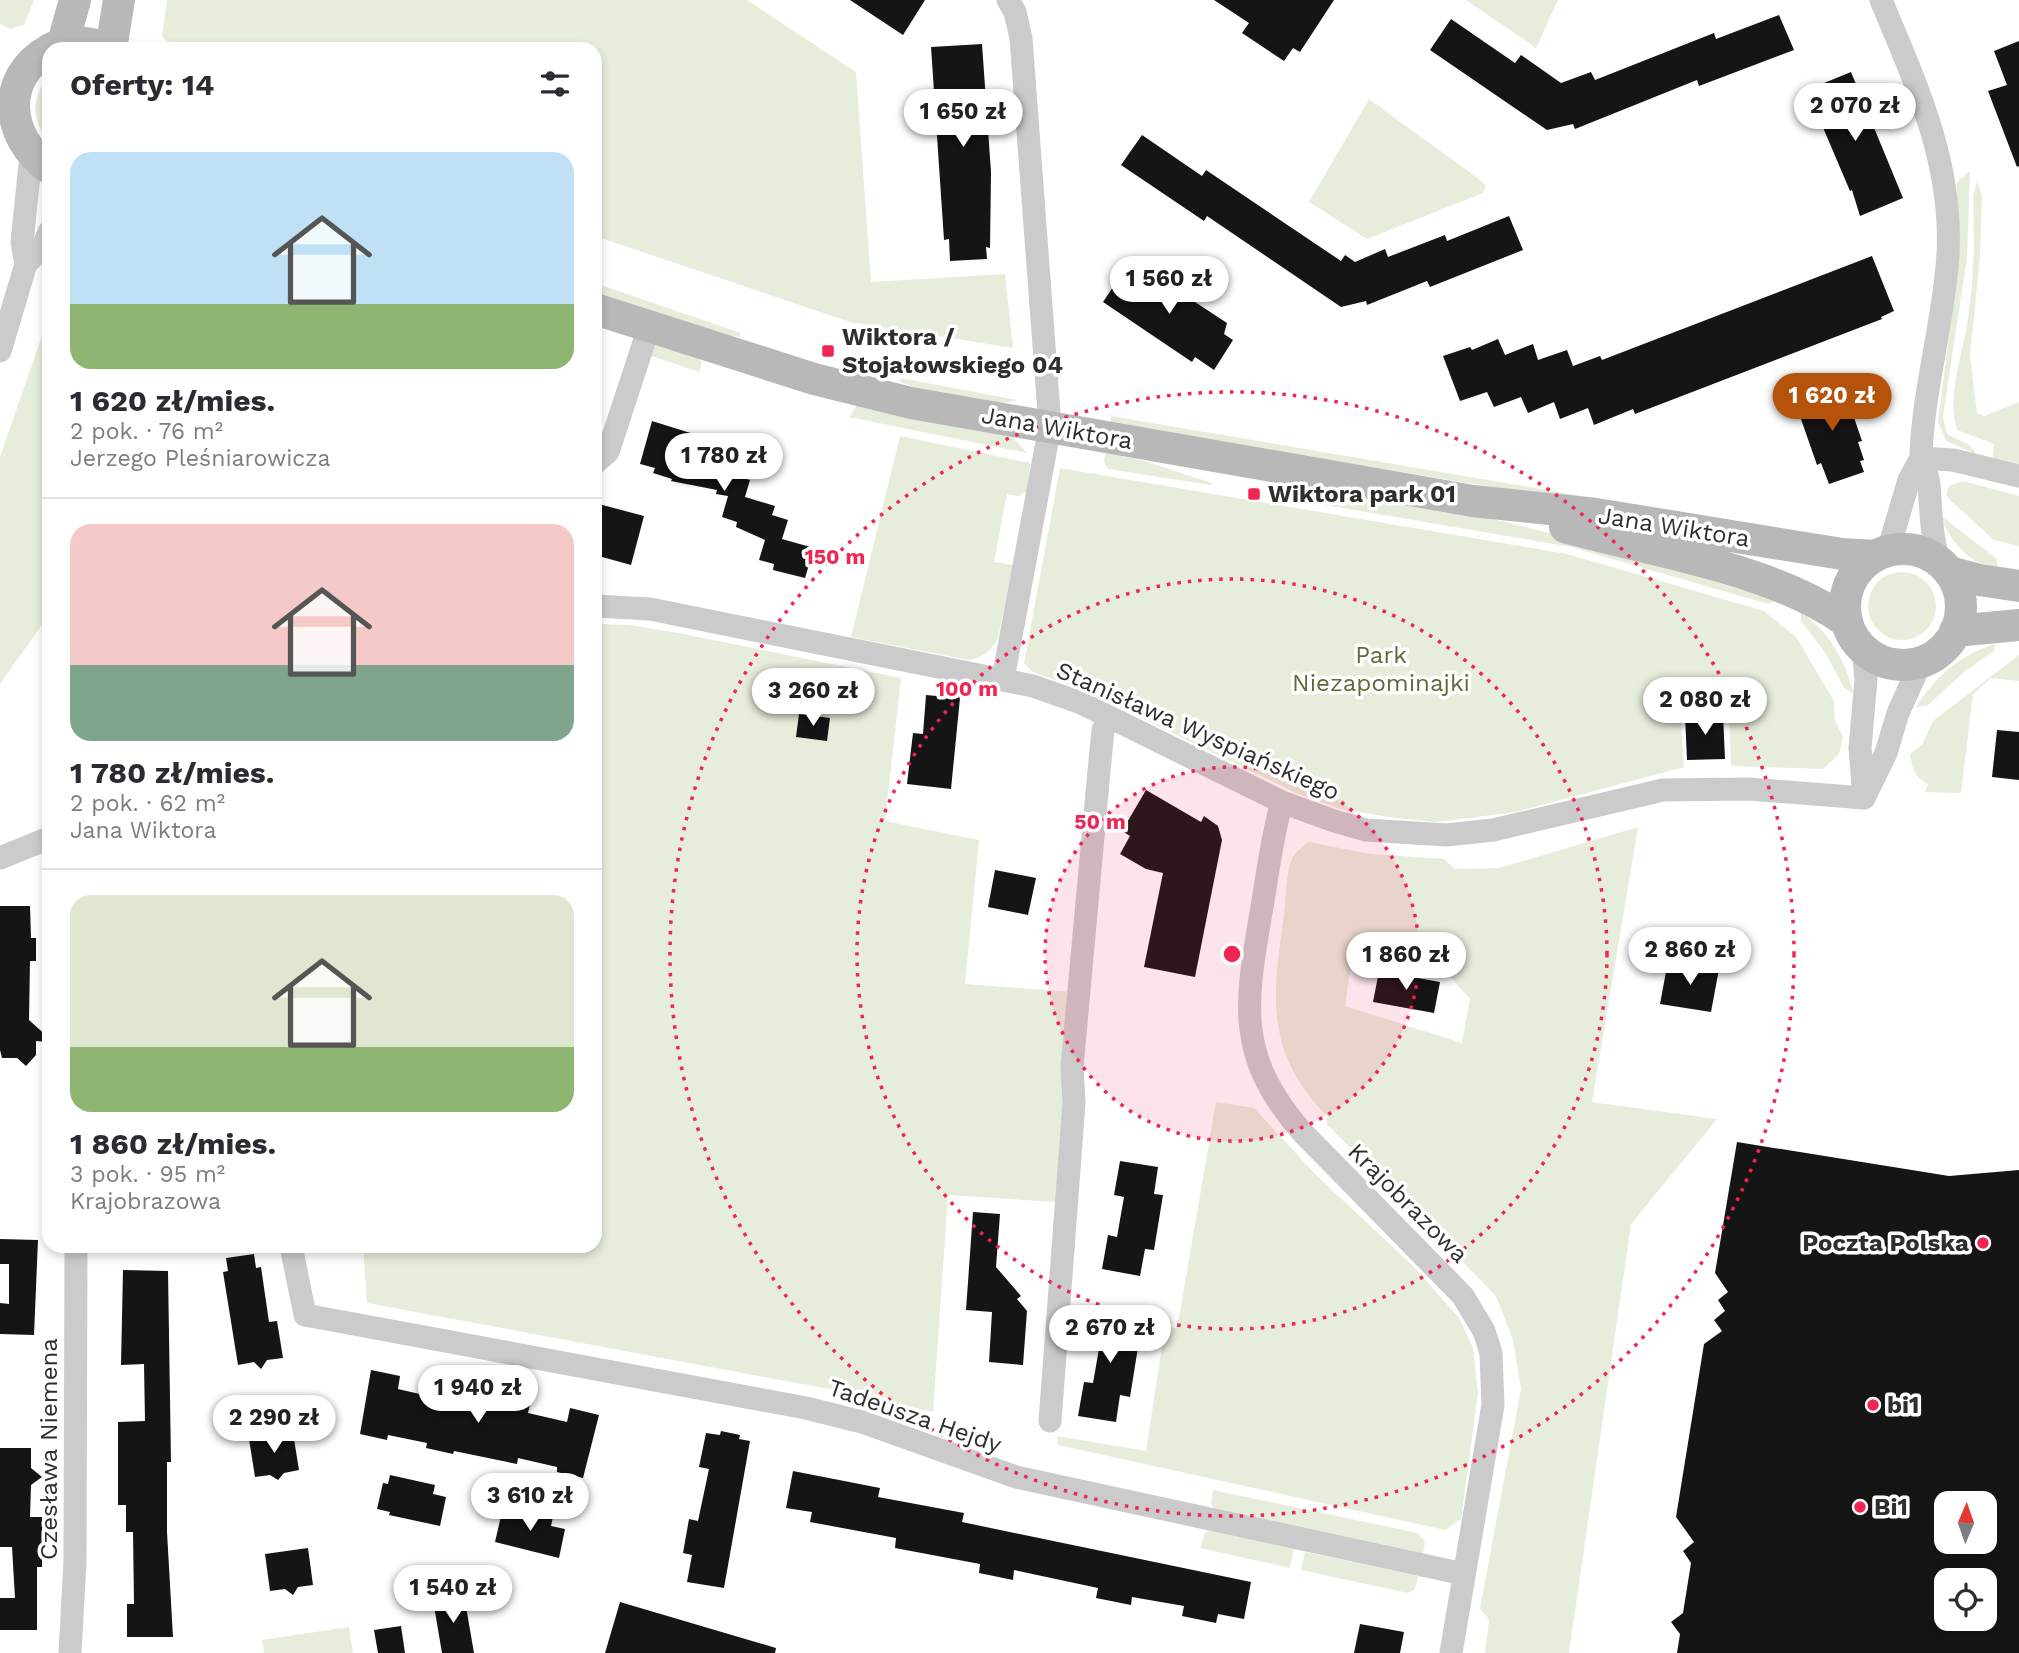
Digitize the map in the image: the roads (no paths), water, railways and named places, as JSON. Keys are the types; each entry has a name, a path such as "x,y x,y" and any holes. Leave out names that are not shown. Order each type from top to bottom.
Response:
{"street":[{"path":"46,42 75,0"},
{"path":"110,42 119,0"},
{"path":"1003,679 1050,426 1021,38 1009,0"},
{"path":"1864,798 1886,753 1901,704 1921,662 1947,644 1955,631 1960,601 1931,533 1929,481 1921,458 1924,413 1943,303 1947,214 1936,142 1922,98 1881,0"},
{"path":"0,351 26,264 22,242 40,161 18,136 6,109 16,86 39,52"},
{"path":"26,264 42,248"},
{"name":"Jana Wiktora","path":"602,311 814,379 911,403 1473,501 1596,514 1882,554"},
{"path":"602,457 608,452 649,327"},
{"path":"1921,458 1953,460 2019,477"},
{"path":"1882,554 1909,480 1921,458"},
{"name":"Jana Wiktora","path":"1473,501 1698,561 1797,592 1822,604 1855,635"},
{"path":"1864,798 1860,748 1866,706 1847,592 1853,577 1882,554 1915,550 1944,567 1979,580 2019,586"},
{"name":"Stanisława Wyspiańskiego","path":"602,606 650,609 1003,679 1056,693 1282,802 1366,830 1447,835 1493,830 1663,790 1748,789 1864,798"},
{"path":"1955,631 2019,625"},
{"path":"1855,635 1890,663 1921,662"},
{"path":"1050,1421 1074,1103 1072,1067 1103,730 1110,717"},
{"name":"Krajobrazowa","path":"1282,802 1249,985 1252,1042 1259,1067 1284,1112 1463,1296 1484,1331 1492,1353 1495,1377 1493,1405 1451,1653"},
{"path":"0,858 42,841"},
{"name":"Czesława Niemena","path":"70,1653 75,1562 76,1253"},
{"name":"Tadeusza Hejdy","path":"292,1253 305,1315 806,1408 862,1422 1016,1477 1464,1574"}],"place":[{"name":"Wiktora / Stojałowskiego 04","path":"828,351"},
{"name":"Wiktora park 01","path":"1254,494"},
{"name":"Poczta Polska","path":"1983,1243"},
{"name":"bi1","path":"1873,1405"},
{"name":"Bi1","path":"1860,1507"}],"park label":[{"name":"Park Niezapominajki","path":"1381,669"}]}
